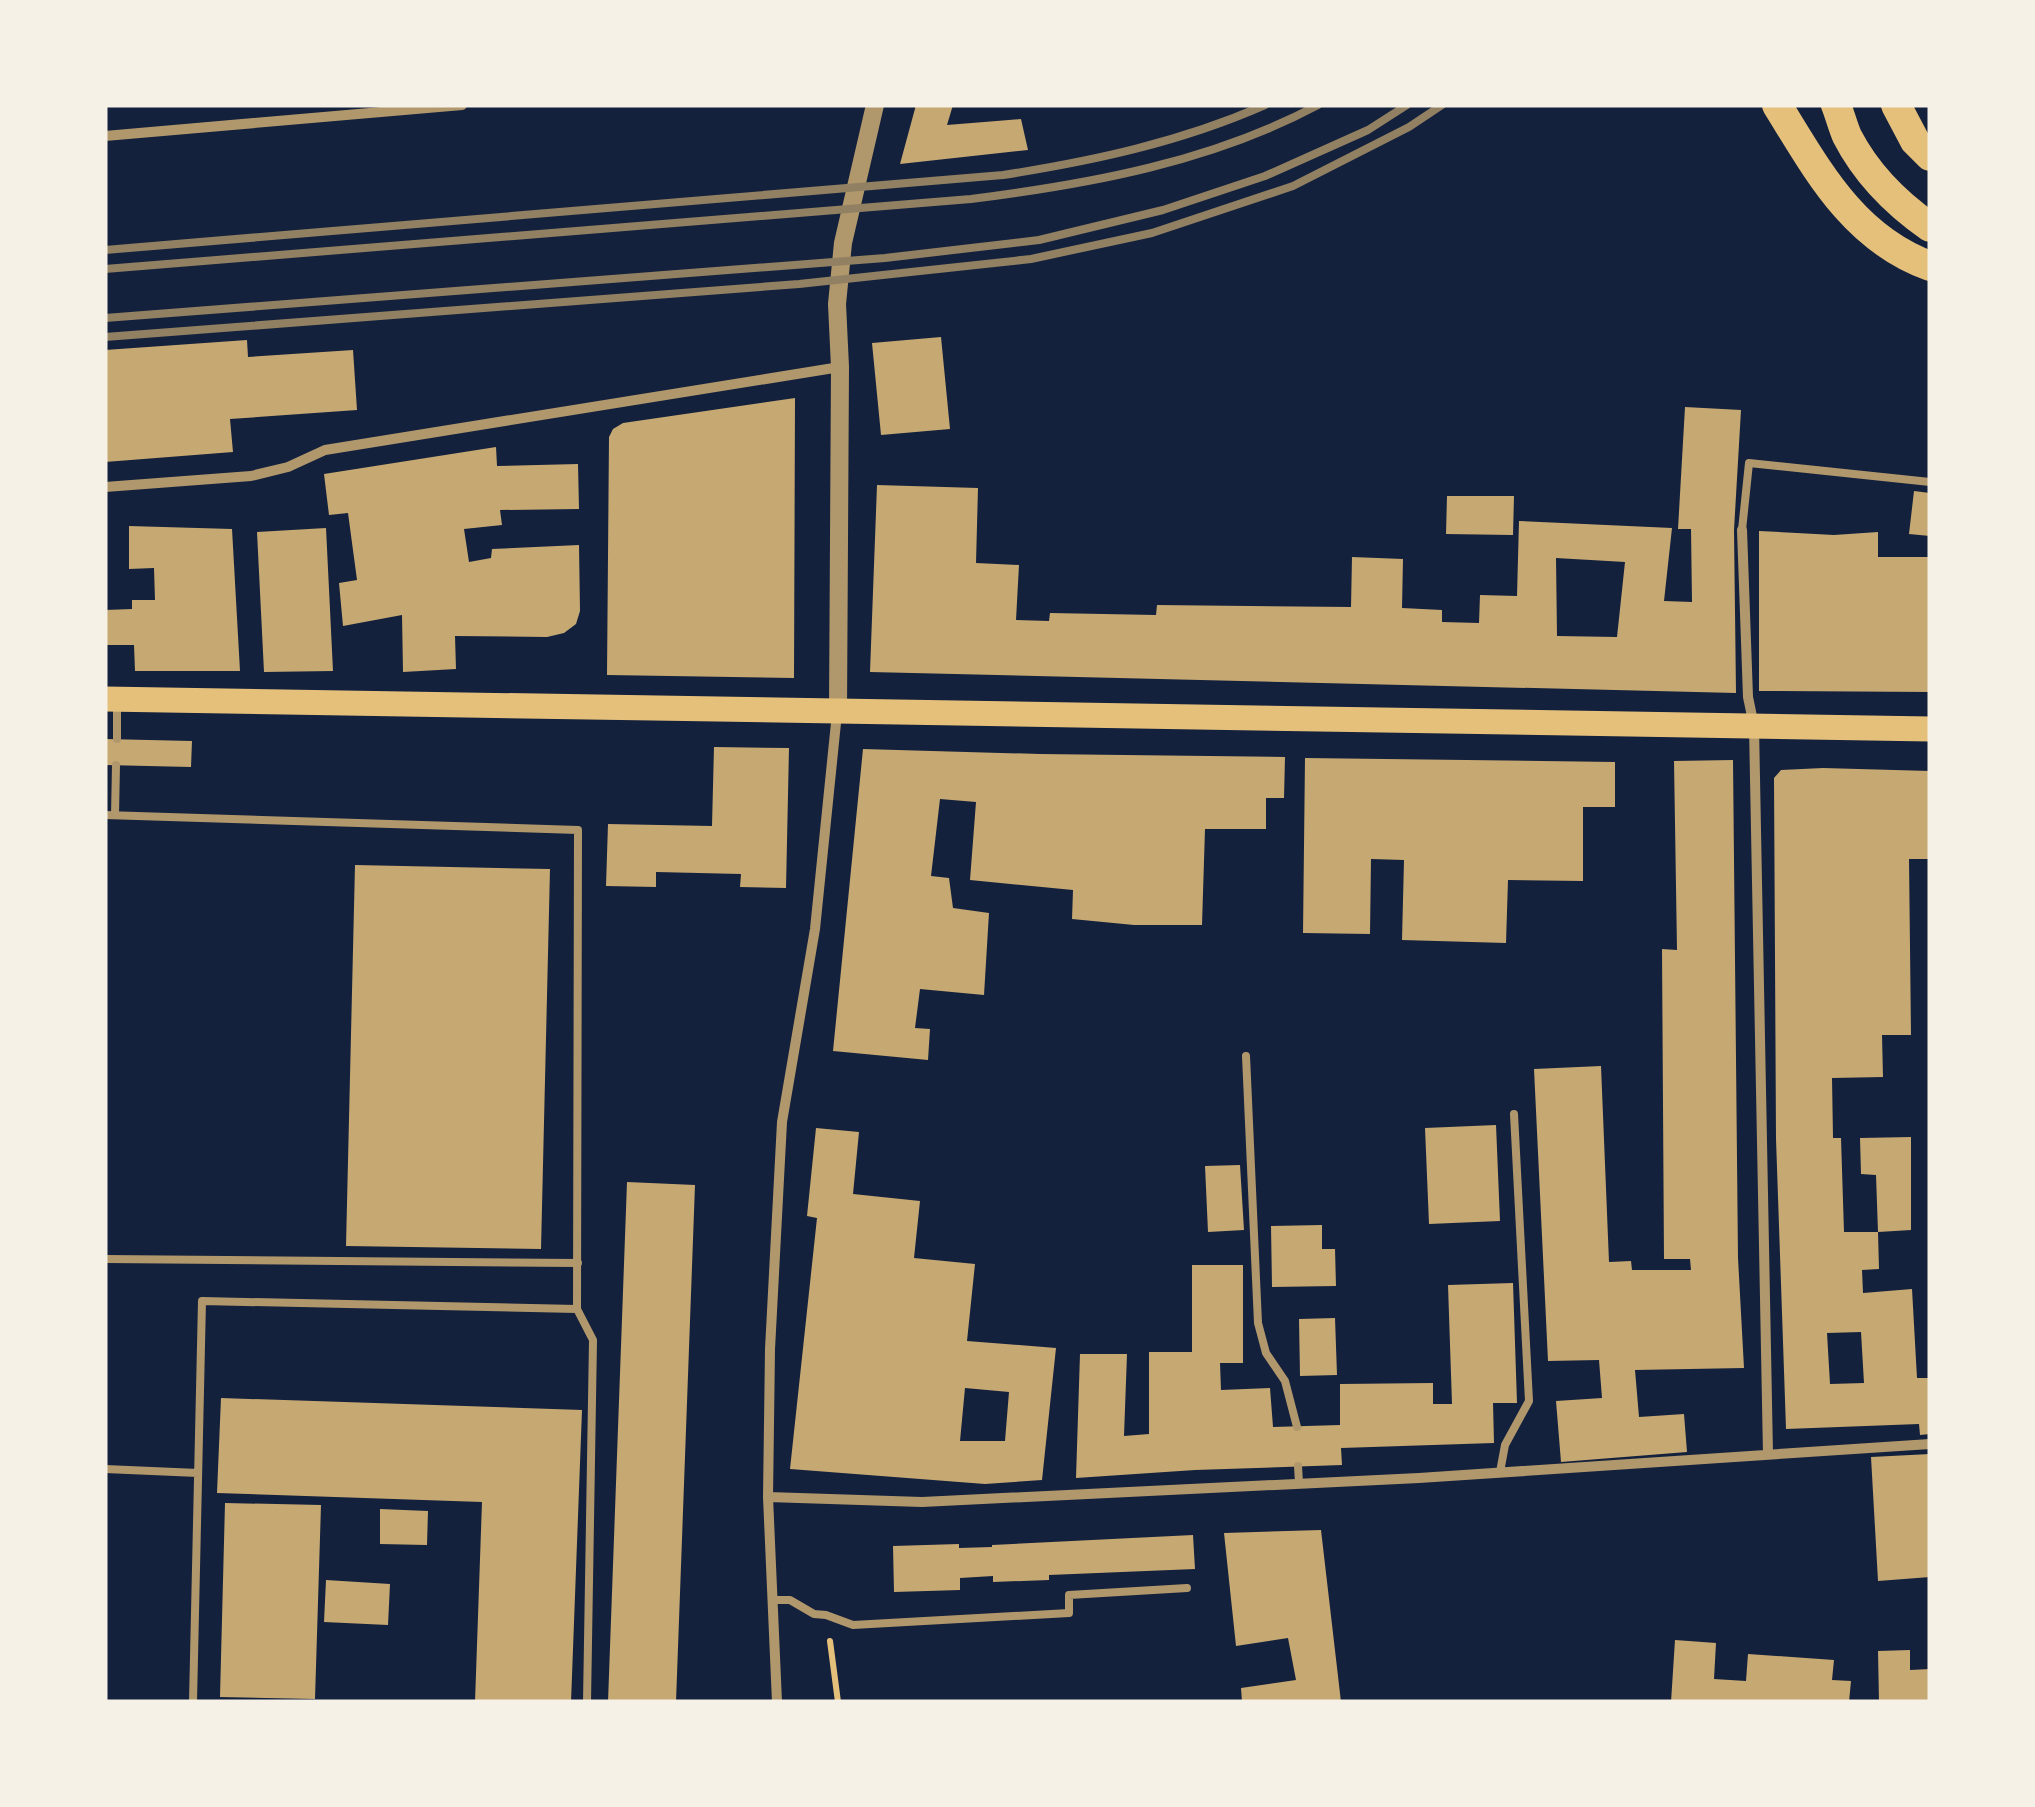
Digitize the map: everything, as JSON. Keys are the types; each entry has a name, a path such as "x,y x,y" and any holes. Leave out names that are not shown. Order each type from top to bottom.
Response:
{"highway":[{"path":"1777,105 1847,211 1879,239 1930,266"},
{"path":"1836,105 1847,136 1874,177 1930,227"},
{"path":"1896,105 1915,141 1930,156"}],"main road":[{"path":"111,699 1930,729"}],"street":[{"path":"105,136 462,105"},
{"path":"777,1702 768,1497 770,1349 782,1122 816,928 838,711 837,304 843,243 875,105"},
{"path":"105,487 251,476 288,467 325,450 840,367"},
{"path":"1742,530 1748,698 1754,726 1768,1454"},
{"path":"768,1497 922,1502 1500,1472 1930,1444"}],"lane":[{"path":"1742,530 1749,463 1930,482"},
{"path":"111,699 117,739"},
{"path":"116,766 116,815"},
{"path":"105,815 578,830 578,1310 594,1340 587,1702"},
{"path":"1246,1056 1258,1323 1266,1353 1285,1381 1297,1427"},
{"path":"1500,1472 1506,1445 1529,1401 1514,1114"},
{"path":"105,1259 578,1262"},
{"path":"193,1702 202,1301 578,1310"},
{"path":"1298,1466 1299,1483"},
{"path":"105,1469 198,1473"},
{"path":"772,1600 790,1600 814,1614 826,1614 853,1625 1070,1614 1069,1595 1187,1588"}],"path":[{"path":"826,1614 838,1702"}],"building":[{"path":"916,105 953,105 947,125 1021,119 1028,150 900,164"},
{"path":"941,337 950,429 881,435 872,343"},
{"path":"247,340 248,357 353,350 357,410 230,419 233,452 105,462 105,350"},
{"path":"795,398 794,678 607,675 609,437 613,429 623,423"},
{"path":"1685,407 1741,410 1734,530 1736,693 870,672 877,485 978,488 976,563 1019,565 1016,620 1049,621 1050,613 1156,615 1157,605 1351,607 1352,557 1403,559 1402,608 1442,610 1442,622 1479,623 1480,595 1517,596 1519,521 1672,528 1664,601 1692,602 1691,529 1678,529","holes":["1556,558 1625,562 1617,637 1557,636"]},
{"path":"496,447 497,466 578,464 579,509 500,510 502,525 464,529 469,562 491,558 492,549 579,545 580,611 576,624 564,633 547,637 455,636 456,669 403,672 402,615 343,626 339,583 357,580 348,513 329,515 324,474"},
{"path":"1914,491 1930,493 1930,536 1909,534"},
{"path":"1447,496 1514,496 1513,535 1446,534"},
{"path":"129,526 232,529 240,671 135,671 134,645 105,645 105,610 132,609 132,600 155,600 154,568 129,569"},
{"path":"326,528 333,671 264,672 257,532"},
{"path":"1759,531 1834,535 1878,532 1878,557 1930,557 1930,692 1759,691"},
{"path":"105,739 192,741 191,767 105,765"},
{"path":"714,747 789,748 786,888 740,887 741,874 656,872 656,887 606,886 608,824 712,826"},
{"path":"863,749 1285,757 1284,798 1266,798 1266,829 1205,829 1202,925 1134,925 1072,919 1073,890 970,880 976,802 940,799 931,876 949,878 953,908 989,913 984,995 920,989 915,1028 930,1029 928,1060 833,1051"},
{"path":"1305,758 1615,762 1615,807 1583,807 1583,881 1508,880 1506,943 1402,940 1404,860 1371,859 1370,934 1303,933"},
{"path":"1733,760 1738,1258 1744,1368 1635,1370 1639,1417 1684,1414 1687,1452 1561,1462 1556,1401 1602,1398 1599,1360 1548,1361 1534,1069 1601,1066 1609,1262 1631,1261 1632,1270 1691,1270 1690,1259 1664,1259 1662,949 1677,950 1674,761"},
{"path":"1781,770 1930,771 1930,859 1909,859 1911,1035 1882,1035 1883,1077 1832,1078 1833,1138 1841,1138 1844,1232 1878,1232 1879,1269 1862,1270 1863,1293 1912,1289 1917,1378 1930,1378 1930,1434 1920,1435 1919,1424 1786,1429 1776,1139 1774,778","holes":["1861,1332 1864,1383 1830,1384 1827,1333"]},
{"path":"355,865 550,869 541,1249 346,1246"},
{"path":"1496,1125 1500,1221 1429,1224 1425,1128"},
{"path":"816,1128 859,1132 853,1194 920,1201 914,1258 975,1264 967,1341 1056,1348 1042,1480 985,1484 790,1469 817,1218 807,1216","holes":["965,1388 1009,1392 1005,1441 960,1441"]},
{"path":"1911,1137 1911,1230 1878,1232 1876,1175 1861,1174 1860,1138"},
{"path":"1240,1165 1244,1230 1208,1232 1205,1166"},
{"path":"627,1182 695,1185 676,1702 608,1702"},
{"path":"1322,1225 1322,1249 1335,1249 1336,1286 1272,1287 1271,1226"},
{"path":"1192,1265 1243,1265 1243,1363 1220,1363 1221,1390 1270,1388 1273,1427 1340,1425 1340,1384 1433,1383 1433,1404 1452,1404 1448,1285 1513,1283 1517,1403 1493,1403 1494,1443 1341,1448 1342,1465 1076,1478 1080,1354 1127,1354 1124,1436 1149,1434 1149,1352 1192,1352"},
{"path":"1335,1318 1337,1375 1300,1376 1299,1319"},
{"path":"221,1398 582,1410 571,1702 475,1702 482,1502 217,1493"},
{"path":"1930,1454 1930,1577 1878,1581 1871,1457"},
{"path":"225,1503 321,1505 315,1699 220,1697"},
{"path":"380,1509 428,1511 427,1545 380,1544"},
{"path":"1321,1530 1341,1702 1242,1702 1241,1688 1296,1680 1288,1638 1236,1646 1224,1533"},
{"path":"1193,1535 1195,1569 1049,1575 1049,1580 993,1582 993,1576 960,1578 960,1590 894,1592 893,1546 992,1547"},
{"path":"326,1580 390,1584 388,1625 324,1622"},
{"path":"1675,1640 1716,1643 1714,1679 1746,1681 1748,1654 1834,1660 1832,1680 1851,1681 1849,1702 1671,1702"},
{"path":"1910,1650 1910,1670 1930,1669 1930,1702 1879,1702 1878,1651"}],"railway":[{"path":"105,250 1003,175 1136,149 1201,130 1265,105"},
{"path":"105,269 1016,193 1105,178 1193,156 1277,125 1318,105"},
{"path":"105,318 885,258 1039,240 1163,210 1265,176 1368,130 1407,105"},
{"path":"105,337 799,284 1031,259 1152,233 1293,186 1409,127 1442,105"}]}
